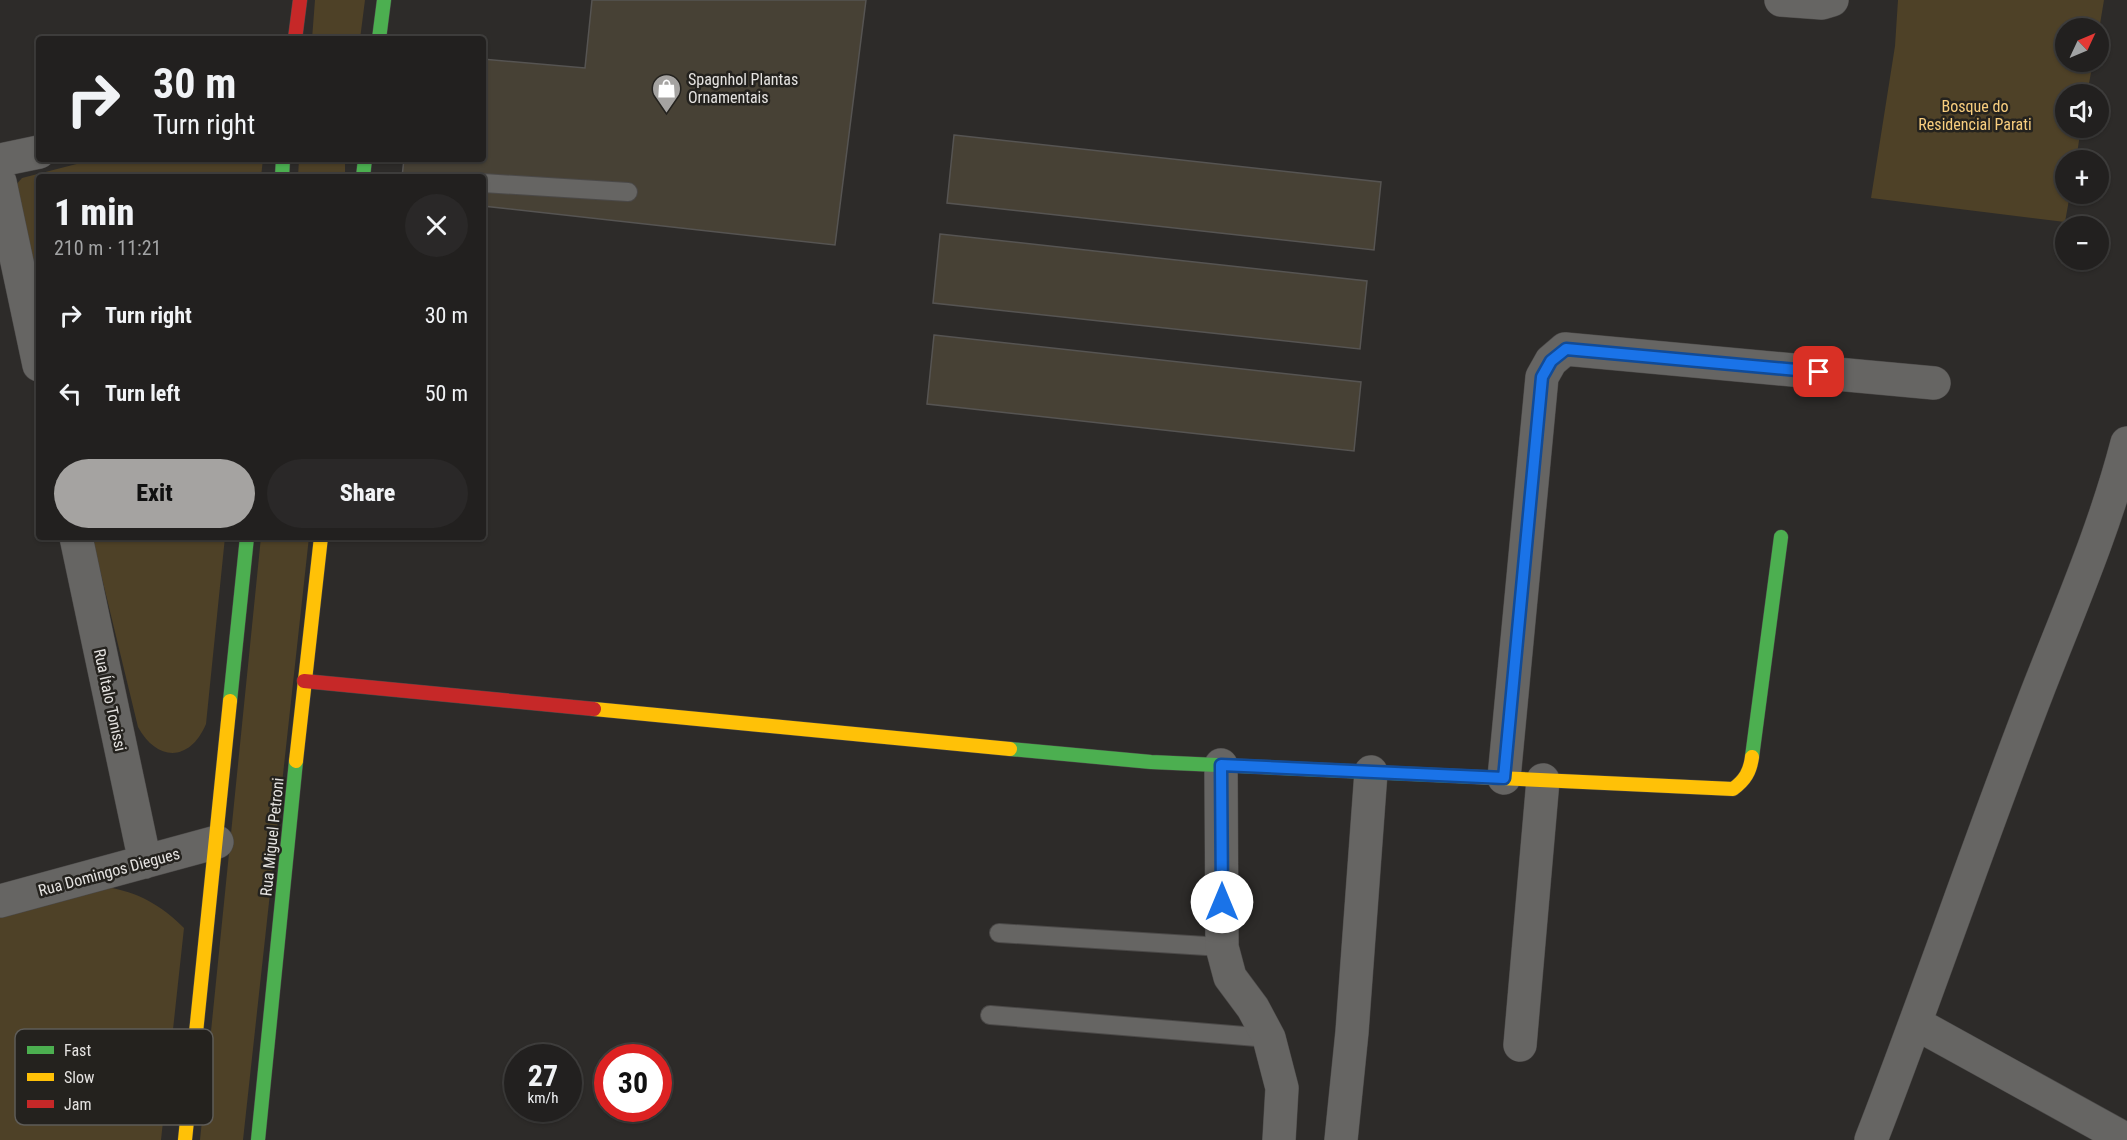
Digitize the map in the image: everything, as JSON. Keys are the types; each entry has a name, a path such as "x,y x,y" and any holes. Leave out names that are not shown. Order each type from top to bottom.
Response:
{"street":[{"path":"296,36 300,0"},
{"path":"379,36 384,0"},
{"path":"1781,0 1822,3 1832,0"},
{"path":"0,160 36,153"},
{"path":"0,182 36,351"},
{"path":"1504,778 1542,377 1551,361 1566,349 1934,383"},
{"path":"1871,1140 1917,1024 2038,690 2099,537 2127,443"},
{"path":"304,681 1139,761 1733,789 1743,782 1750,770 1781,537"},
{"name":"Rua Ítalo Tonissi","path":"77,540 145,862"},
{"path":"196,1029 247,540"},
{"name":"Rua Miguel Petroni","path":"258,1140 304,681 321,540"},
{"path":"1221,765 1222,947 1230,977 1253,1008 1269,1038 1282,1088 1279,1140"},
{"path":"1341,1140 1352,1032 1371,772"},
{"path":"1520,1045 1543,780"},
{"name":"Rua Domingos Diegues","path":"0,901 217,842"},
{"path":"1917,1024 2127,1140"},
{"path":"184,1140 186,1125"}],"lane":[{"path":"486,183 628,192"},
{"path":"999,933 1222,947"},
{"path":"990,1015 1269,1038"}],"green space":[{"path":"315,0 365,0 360,36 312,36"},
{"name":"Bosque do Residencial Parati","path":"1898,0 2104,0 2101,18 2055,18 2055,72 2091,72 2089,84 2055,84 2055,138 2079,138 2078,150 2055,150 2055,204 2068,204 2066,216 2055,216 2055,221 1871,198 1895,46"},
{"path":"84,162 263,162 261,174 38,174"},
{"path":"299,162 345,162 345,174 298,174"},
{"path":"36,174 36,303 14,187 22,178"},
{"path":"93,540 225,540 206,724 191,745 182,751 173,753 154,747 138,727"},
{"path":"261,540 309,540 243,1140 200,1140 202,1125 213,1125 211,1029"},
{"path":"106,887 139,896 167,913 184,928 173,1029 15,1029 15,1125 163,1125 161,1140 0,1140 0,916"}],"building":[{"name":"Spagnhol Plantas Ornamentais","path":"592,0 866,0 835,245 486,206 486,174 402,174 404,162 486,162 486,59 585,68"},
{"path":"954,135 1381,182 1374,250 947,203"},
{"path":"940,234 1367,281 1360,349 933,303"},
{"path":"934,335 1361,382 1354,451 927,404"}],"traffic: fast":[{"path":"379,36 384,0"},
{"path":"282,174 283,162"},
{"path":"363,174 365,162"},
{"path":"1752,757 1781,537"},
{"path":"230,701 247,540"},
{"path":"1010,749 1151,762 1477,777"},
{"path":"258,1140 296,761"}],"traffic: slow":[{"path":"296,761 321,540"},
{"path":"196,1029 230,701"},
{"path":"594,709 1010,749"},
{"path":"1477,777 1733,789 1746,775 1752,757"},
{"path":"185,1140 187,1125"}],"traffic: jam":[{"path":"295,36 300,0"},
{"path":"304,681 594,709"}],"place":[{"name":"Spagnhol Plantas Ornamentais","path":"667,114"}],"route":[{"path":"1222,902 1221,765 1504,778 1542,377 1551,361 1566,349 1819,372"}]}
